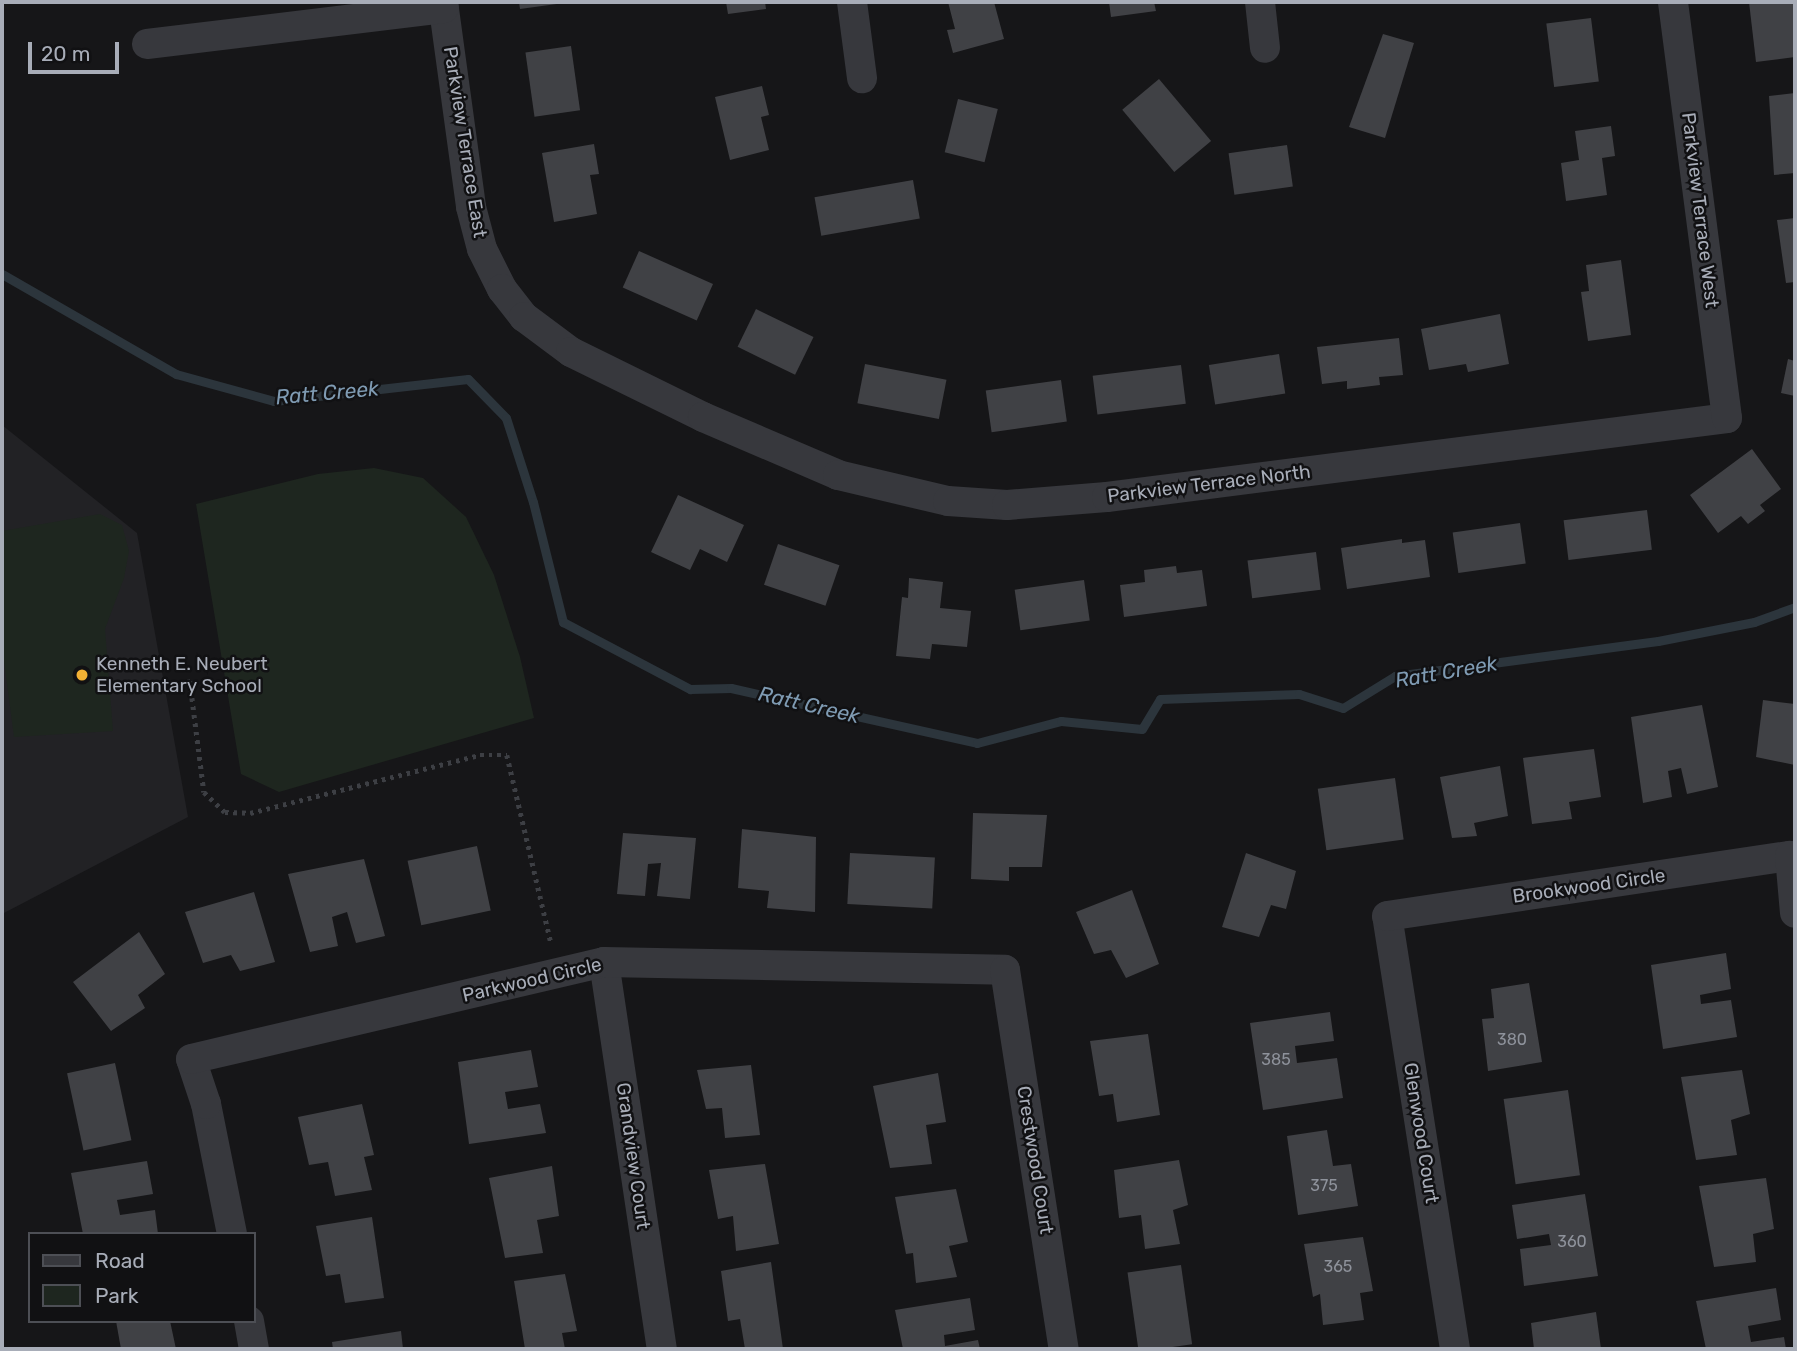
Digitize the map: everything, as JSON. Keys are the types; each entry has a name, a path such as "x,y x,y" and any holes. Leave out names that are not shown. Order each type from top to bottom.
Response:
{"street":[{"path":"852,2 862,78"},
{"path":"1259,2 1265,48"},
{"name":"Parkview Terrace West","path":"1673,2 1727,418"},
{"path":"147,44 444,5"},
{"name":"Parkview Terrace East","path":"444,5 471,207 482,248 502,289 524,317 571,352 703,417"},
{"name":"Parkview Terrace North","path":"703,417 838,475 948,501 1007,505 1107,497 1727,418"},
{"name":"Brookwood Circle","path":"1387,916 1790,856 1795,913"},
{"name":"Glenwood Court","path":"1387,916 1455,1349"},
{"name":"Parkwood Circle","path":"232,1232 206,1104 191,1059 558,975 604,962 1005,970"},
{"name":"Grandview Court","path":"604,962 662,1349"},
{"name":"Crestwood Court","path":"1005,970 1064,1349"},
{"path":"249,1323 254,1349"}],"path":[{"path":"154,688 190,681 204,792 225,812 250,813 480,755 507,755 558,975"}],"shaded area":[{"name":"Kenneth E. Neubert Elementary School","path":"2,425 137,533 188,817 2,914"}],"green space":[{"path":"374,468 423,478 466,517 494,575 520,657 534,718 279,792 241,774 196,504 318,474"},
{"path":"100,514 122,525 129,551 124,578 105,629 113,731 14,737 2,646 2,531"}],"building":[{"path":"519,2 564,2 564,3 520,9"},
{"path":"726,2 765,2 766,9 728,14"},
{"path":"948,2 994,2 1004,39 953,53 947,30 955,29"},
{"path":"1109,2 1154,2 1156,11 1111,17"},
{"path":"1749,2 1794,2 1795,57 1756,62"},
{"path":"1591,18 1599,82 1554,87 1546,23"},
{"path":"1383,34 1414,43 1385,138 1349,127"},
{"path":"571,46 580,110 534,117 525,52"},
{"path":"1159,79 1211,141 1174,172 1122,110"},
{"path":"762,86 769,115 761,117 769,150 730,160 715,97"},
{"path":"1795,93 1795,173 1774,175 1769,96"},
{"path":"958,99 998,109 984,162 945,152"},
{"path":"1611,126 1615,156 1602,158 1607,195 1566,201 1561,163 1579,160 1575,131"},
{"path":"594,144 599,174 590,175 597,214 554,222 542,153"},
{"path":"1287,145 1293,187 1234,195 1229,153"},
{"path":"913,180 920,218 821,236 815,197"},
{"path":"1795,218 1795,282 1786,283 1777,220"},
{"path":"639,251 713,284 697,320 623,288"},
{"path":"1621,260 1631,335 1588,341 1581,292 1589,291 1586,265"},
{"path":"756,309 814,337 795,375 738,347"},
{"path":"1500,314 1509,364 1468,372 1466,364 1429,370 1421,329"},
{"path":"1399,338 1403,375 1379,377 1380,385 1347,389 1347,381 1322,384 1317,347"},
{"path":"1279,354 1285,394 1215,405 1209,365"},
{"path":"1788,359 1795,361 1795,396 1781,393"},
{"path":"865,364 946,380 939,419 857,403"},
{"path":"1181,365 1186,404 1097,415 1093,376"},
{"path":"1061,380 1067,422 992,432 986,391"},
{"path":"1752,449 1781,489 1760,505 1765,511 1748,524 1741,516 1718,533 1690,495"},
{"path":"678,495 744,525 727,562 700,549 690,570 651,552"},
{"path":"1647,510 1652,550 1569,560 1564,520"},
{"path":"1520,523 1526,564 1458,573 1453,532"},
{"path":"1402,539 1402,543 1425,540 1430,577 1347,589 1341,548"},
{"path":"778,544 839,565 825,606 764,585"},
{"path":"1316,552 1321,590 1252,598 1248,560"},
{"path":"1176,566 1177,573 1202,570 1207,606 1124,617 1120,585 1145,582 1144,570"},
{"path":"909,578 943,582 940,608 971,611 967,647 932,644 930,659 896,656 902,597 908,598"},
{"path":"1084,580 1090,621 1020,630 1015,590"},
{"path":"1763,700 1795,704 1795,765 1756,757"},
{"path":"1702,705 1718,787 1687,794 1681,768 1668,771 1672,797 1643,803 1631,717"},
{"path":"1594,749 1601,797 1569,802 1572,819 1532,824 1523,758"},
{"path":"1500,766 1508,816 1474,823 1477,836 1452,838 1440,777"},
{"path":"1395,778 1404,839 1326,850 1318,789"},
{"path":"973,813 1047,815 1042,867 1009,867 1009,881 971,879"},
{"path":"742,829 816,837 815,912 767,908 769,891 738,888"},
{"path":"623,833 696,838 690,899 657,896 661,863 648,864 645,896 617,894"},
{"path":"477,846 491,911 421,925 408,861"},
{"path":"850,853 935,857 932,908 847,904"},
{"path":"1246,853 1296,871 1286,909 1271,905 1259,937 1222,927"},
{"path":"364,859 385,936 356,943 347,912 332,917 338,946 310,952 288,874"},
{"path":"1132,890 1159,964 1126,978 1111,950 1094,954 1076,912"},
{"path":"254,892 275,962 240,971 231,955 203,963 185,912"},
{"path":"139,932 165,974 138,995 145,1008 111,1031 73,982"},
{"path":"1726,953 1731,989 1700,995 1701,1004 1731,1000 1737,1037 1663,1049 1651,965"},
{"path":"1529,983 1542,1062 1488,1071 1482,1019 1494,1018 1491,989"},
{"path":"1330,1012 1334,1041 1295,1046 1297,1063 1337,1058 1343,1098 1263,1110 1250,1023"},
{"path":"1148,1034 1160,1115 1117,1122 1113,1094 1099,1096 1090,1041"},
{"path":"531,1050 538,1087 505,1092 508,1109 540,1104 546,1133 469,1144 458,1062"},
{"path":"115,1063 131,1140 83,1150 67,1073"},
{"path":"751,1065 760,1135 725,1138 722,1108 706,1109 697,1070"},
{"path":"1742,1070 1750,1114 1731,1120 1737,1155 1696,1160 1681,1077"},
{"path":"938,1073 946,1122 926,1125 932,1164 890,1168 873,1086"},
{"path":"1568,1090 1580,1175 1516,1184 1504,1099"},
{"path":"362,1104 374,1155 364,1157 372,1190 335,1196 328,1162 309,1165 298,1117"},
{"path":"1327,1130 1333,1166 1351,1164 1358,1206 1298,1215 1287,1136"},
{"path":"1179,1160 1188,1205 1173,1210 1180,1244 1145,1249 1141,1215 1119,1218 1114,1170"},
{"path":"147,1161 153,1194 117,1200 120,1215 155,1210 158,1232 83,1232 71,1173"},
{"path":"765,1164 779,1244 736,1251 733,1216 718,1219 709,1170"},
{"path":"552,1166 559,1216 537,1220 543,1253 505,1258 489,1178"},
{"path":"1766,1178 1774,1229 1753,1234 1756,1262 1714,1267 1699,1186"},
{"path":"956,1189 968,1242 949,1246 957,1277 916,1283 913,1253 906,1254 895,1197"},
{"path":"1585,1194 1598,1276 1524,1286 1520,1249 1551,1245 1549,1234 1517,1239 1512,1205"},
{"path":"372,1217 384,1298 345,1303 340,1274 326,1276 316,1226"},
{"path":"1363,1237 1373,1291 1360,1293 1364,1320 1323,1325 1320,1294 1313,1297 1304,1244"},
{"path":"771,1262 783,1349 745,1349 740,1319 728,1321 721,1271"},
{"path":"1181,1265 1192,1344 1138,1349 1128,1273"},
{"path":"565,1274 577,1331 562,1333 565,1349 525,1349 514,1281"},
{"path":"1776,1288 1781,1320 1748,1326 1751,1342 1784,1337 1786,1349 1706,1349 1696,1301"},
{"path":"970,1298 975,1330 944,1335 945,1346 978,1340 980,1349 903,1349 895,1310"},
{"path":"1596,1312 1601,1349 1534,1349 1531,1323"},
{"path":"116,1323 170,1323 176,1349 121,1349"},
{"path":"401,1331 403,1349 333,1349 332,1342"}],"waterway":[{"name":"Ratt Creek","path":"2,274 176,374 274,401 468,379 506,418 533,502 563,622 690,689 731,688 977,743 1061,721 1142,729 1160,699 1299,694 1343,708 1395,676 1658,641 1754,622 1795,607"}],"place":[{"name":"Kenneth E. Neubert Elementary School","path":"82,675"}]}
